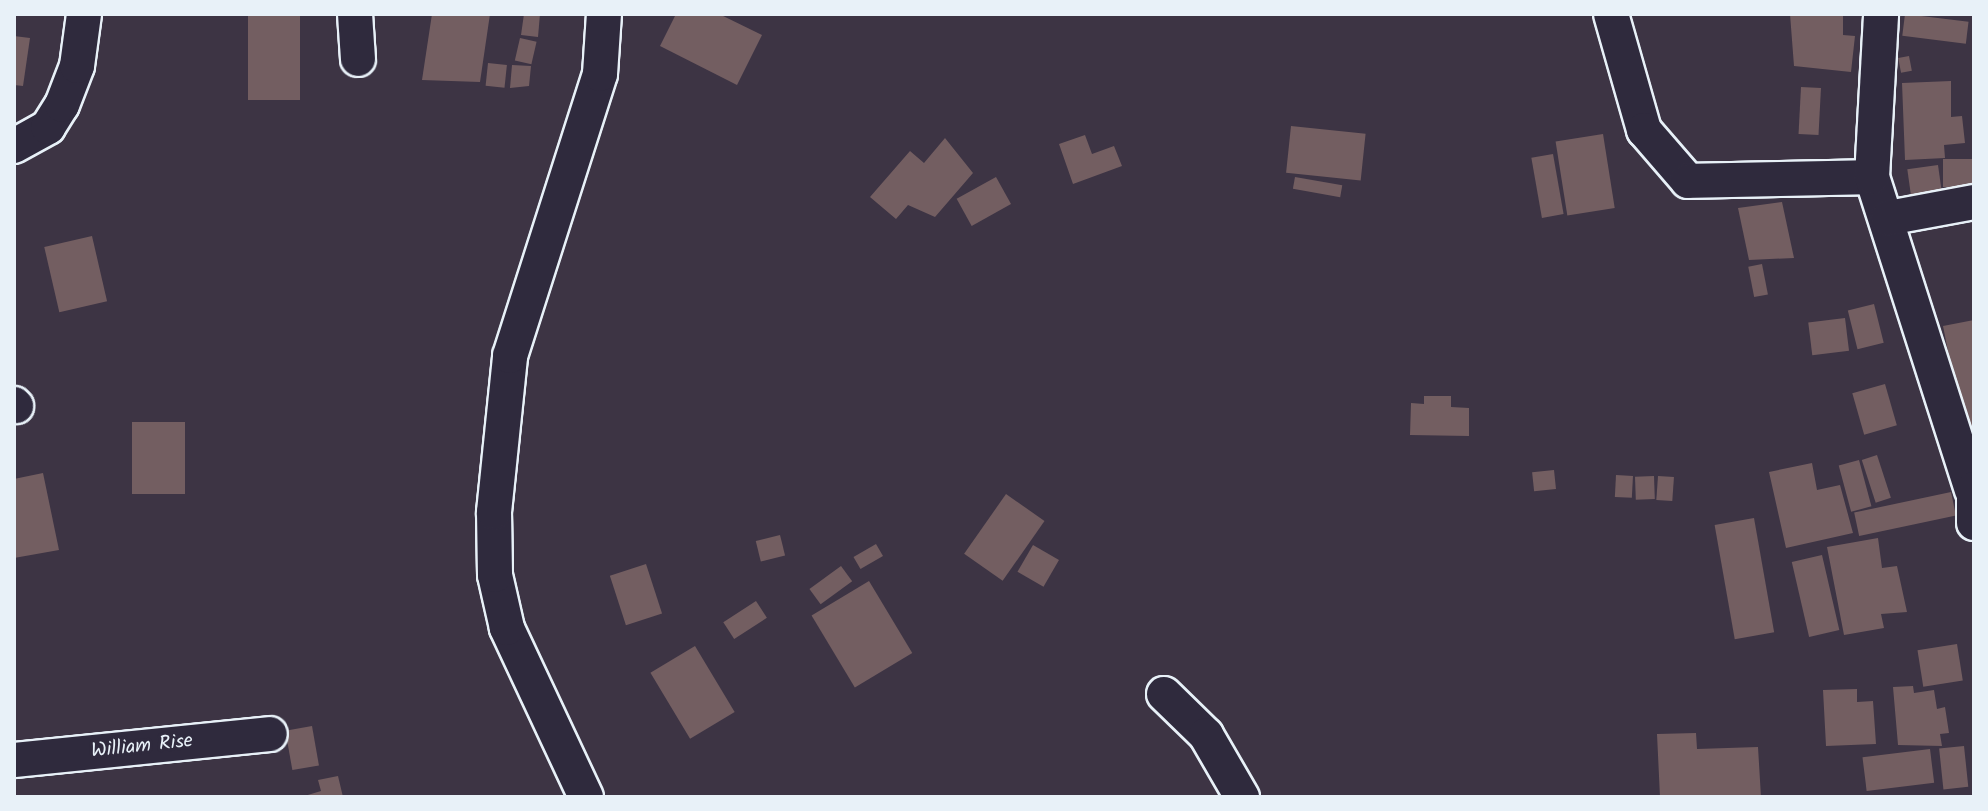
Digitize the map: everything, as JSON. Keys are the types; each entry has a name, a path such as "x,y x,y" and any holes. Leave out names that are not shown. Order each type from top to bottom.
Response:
{"street":[{"path":"14,146 48,127 62,105 77,66 84,14"},
{"path":"355,14 358,59"},
{"path":"586,797 507,628 495,575 494,512 510,356 600,74 604,14"},
{"path":"1611,14 1644,130 1688,181 1872,177"},
{"path":"1881,14 1872,177 1888,218 1973,501"},
{"path":"1888,218 1974,202"},
{"path":"1164,694 1206,735 1242,797"},
{"name":"William Rise","path":"14,760 270,734"}],"building":[{"path":"248,14 300,14 300,100 248,100"},
{"path":"432,14 490,14 480,82 422,80"},
{"path":"524,14 540,14 538,37 521,35"},
{"path":"676,14 719,14 762,35 737,85 660,46"},
{"path":"1790,14 1843,14 1843,35 1855,36 1851,72 1794,66"},
{"path":"1905,14 1969,22 1966,44 1902,36"},
{"path":"14,36 30,38 23,86 14,85"},
{"path":"520,38 537,42 531,64 515,60"},
{"path":"1909,56 1912,71 1901,73 1898,58"},
{"path":"488,63 507,65 504,88 486,86"},
{"path":"512,65 531,66 529,86 510,88"},
{"path":"1951,81 1951,117 1962,116 1965,143 1944,145 1945,158 1905,160 1902,83"},
{"path":"1801,87 1821,88 1819,135 1799,134"},
{"path":"1291,126 1366,134 1361,181 1286,173"},
{"path":"1603,134 1615,208 1567,216 1556,142"},
{"path":"1085,135 1092,154 1114,146 1122,166 1073,184 1059,144"},
{"path":"945,138 973,173 935,217 908,205 896,219 870,197 910,151 924,163"},
{"path":"1553,154 1564,214 1542,218 1531,158"},
{"path":"1943,159 1974,159 1974,187 1943,187"},
{"path":"1938,165 1943,199 1912,203 1907,169"},
{"path":"996,177 1011,204 972,226 957,199"},
{"path":"1295,177 1342,185 1340,197 1293,189"},
{"path":"1782,202 1794,258 1749,260 1738,208"},
{"path":"92,236 107,301 59,312 44,247"},
{"path":"1762,264 1768,294 1754,297 1748,267"},
{"path":"1874,304 1884,343 1857,349 1848,311"},
{"path":"1845,318 1849,351 1812,355 1808,323"},
{"path":"1974,320 1974,429 1964,431 1943,326"},
{"path":"1885,384 1897,425 1864,435 1852,393"},
{"path":"1424,396 1451,396 1451,407 1469,408 1469,436 1410,435 1411,403 1424,404"},
{"path":"132,422 185,422 185,494 132,494"},
{"path":"1877,455 1891,498 1876,503 1862,460"},
{"path":"1859,460 1871,506 1851,512 1839,465"},
{"path":"1812,463 1817,490 1840,485 1853,533 1786,548 1769,472"},
{"path":"1554,470 1556,489 1534,491 1532,472"},
{"path":"43,473 59,550 14,558 14,479"},
{"path":"1616,475 1633,476 1632,498 1615,497"},
{"path":"1654,476 1655,499 1636,500 1635,477"},
{"path":"1658,476 1674,477 1672,501 1656,500"},
{"path":"1951,492 1956,515 1859,536 1854,513"},
{"path":"1006,494 1045,521 1003,581 964,554"},
{"path":"1754,518 1774,632 1735,639 1715,525"},
{"path":"780,535 785,555 761,561 756,541"},
{"path":"1878,538 1882,568 1897,566 1907,612 1881,614 1884,628 1844,635 1827,547"},
{"path":"876,544 883,556 860,569 853,557"},
{"path":"1033,545 1059,560 1043,587 1018,572"},
{"path":"1822,555 1839,630 1809,637 1792,562"},
{"path":"646,564 662,613 626,625 610,576"},
{"path":"841,566 852,581 821,604 809,589"},
{"path":"869,581 912,653 855,688 812,616"},
{"path":"756,601 767,618 734,639 723,622"},
{"path":"1957,644 1963,681 1923,687 1917,650"},
{"path":"695,646 735,712 690,739 650,673"},
{"path":"1913,686 1914,693 1934,690 1937,709 1945,707 1949,733 1940,734 1942,746 1898,745 1893,687"},
{"path":"1857,689 1857,702 1873,701 1876,744 1826,746 1823,690"},
{"path":"312,726 319,765 292,770 285,731"},
{"path":"1696,733 1697,749 1758,747 1761,797 1660,797 1657,734"},
{"path":"1964,746 1968,787 1943,789 1939,749"},
{"path":"1930,749 1934,783 1867,791 1863,757"},
{"path":"338,776 343,797 301,797 321,791 318,780"}]}
